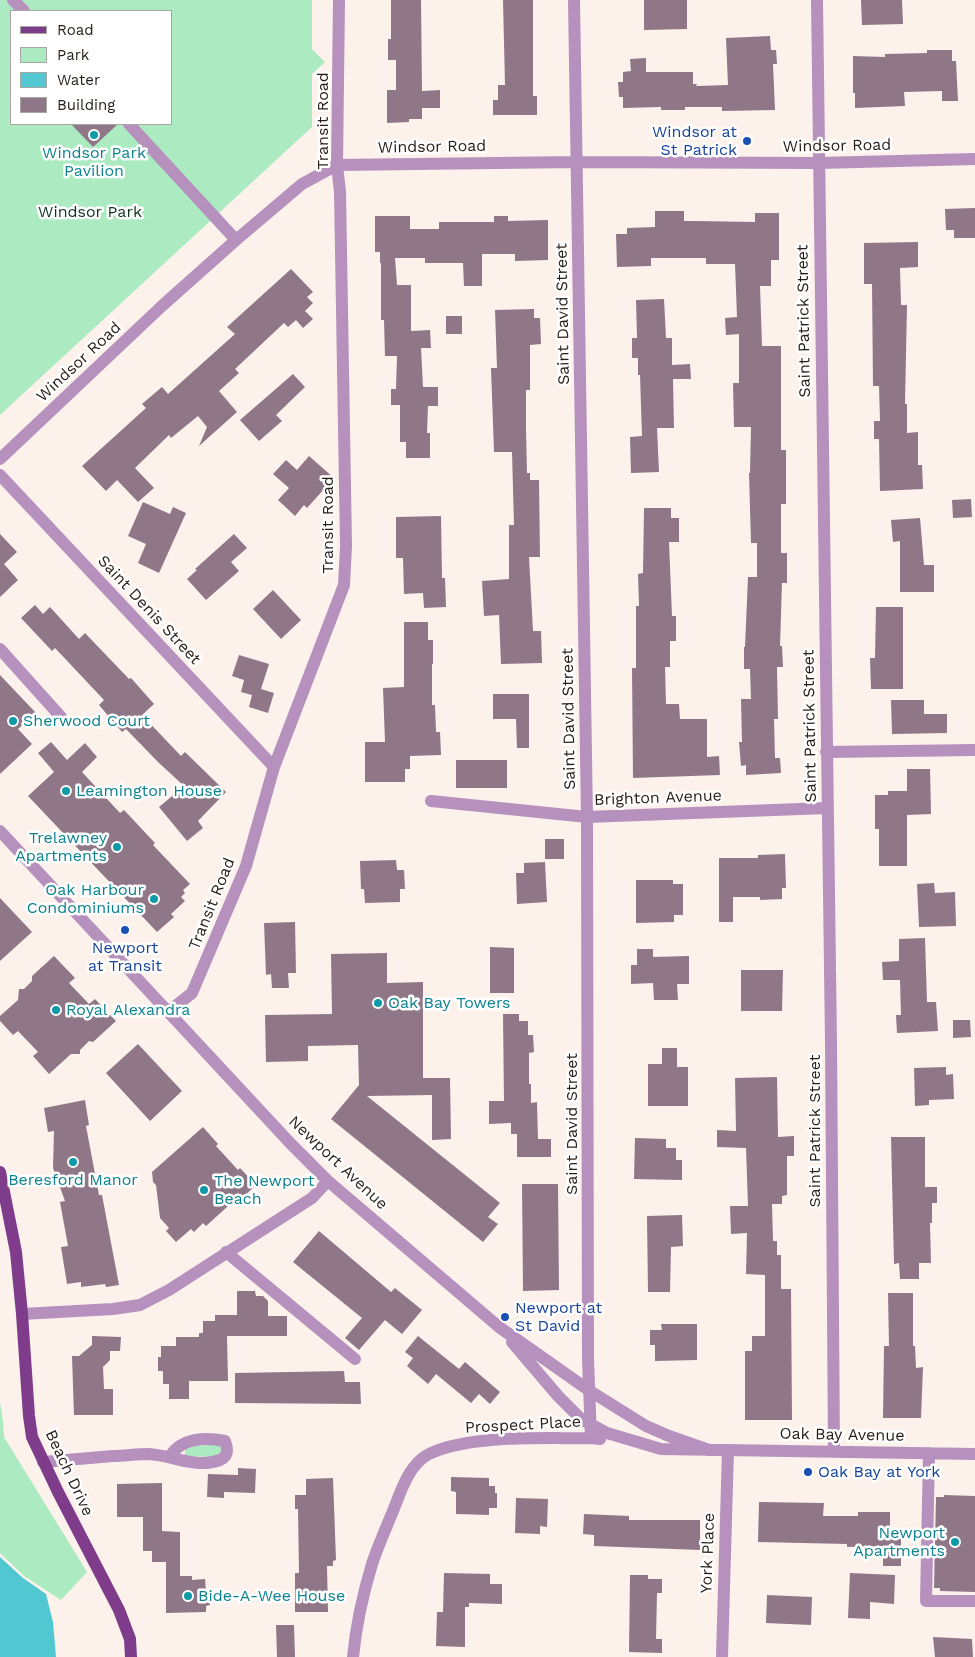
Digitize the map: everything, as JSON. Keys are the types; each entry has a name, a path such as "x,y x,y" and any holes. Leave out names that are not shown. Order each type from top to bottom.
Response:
{"main road":[{"name":"Beach Drive","path":"0,1172 16,1252 32,1437 118,1610 130,1639 132,1657"}],"street":[{"path":"13,0 23,10"},
{"name":"Transit Road","path":"168,1012 192,993 210,954 246,866 274,767 344,585 346,536 338,165 339,0"},
{"name":"Saint David Street","path":"574,0 587,817 588,1359 591,1438"},
{"name":"Saint Patrick Street","path":"816,0 831,1052 834,1451"},
{"path":"130,125 236,240"},
{"name":"Windsor Road","path":"0,459 163,305 236,240 302,184 338,165 576,162 819,163 975,160"},
{"name":"Saint Denis Street","path":"0,475 274,767"},
{"path":"0,649 61,717"},
{"path":"826,752 975,750"},
{"name":"Brighton Avenue","path":"430,801 587,817 827,808"},
{"name":"Newport Avenue","path":"0,831 328,1182 499,1327 590,1391 646,1426 709,1450"},
{"path":"22,1314 113,1310 140,1305 169,1290 312,1198 328,1182"},
{"path":"226,1252 355,1358"},
{"path":"499,1327 558,1396 581,1419 607,1433 661,1449"},
{"name":"Prospect Place","path":"353,1657 356,1628 373,1562 403,1486 417,1463 427,1455 445,1447 473,1442 591,1438 661,1449"},
{"name":"Oak Bay Avenue","path":"661,1449 975,1454"},
{"name":"York Place","path":"722,1657 728,1450"},
{"path":"929,1453 926,1601 975,1601"},
{"path":"43,1462 147,1454 170,1456"}],"green space":[{"name":"Windsor Park","path":"0,0 312,0 312,49 325,62 312,74 312,127 0,415"},
{"path":"0,1402 4,1437 87,1572 61,1600 24,1576 0,1553"},
{"path":"221,1444 221,1452 213,1457 185,1456 185,1449 195,1446"}],"water":[{"path":"0,1557 23,1578 46,1594 53,1622 56,1657 0,1657"}],"building":[{"path":"391,0 421,0 422,91 440,90 440,108 422,108 422,119 409,119 409,122 387,123 387,90 396,90 396,60 388,60 388,39 391,39"},
{"path":"503,0 533,0 533,96 537,96 537,115 493,115 493,100 498,100 498,85 505,85"},
{"path":"644,0 687,0 687,29 644,30"},
{"path":"861,0 902,0 903,24 862,25"},
{"path":"770,36 771,50 776,50 777,64 773,64 775,110 722,111 722,107 685,107 685,110 661,110 661,107 623,108 623,97 619,97 618,82 623,82 623,72 631,71 630,59 646,58 646,72 693,72 693,84 697,84 696,86 728,85 726,38"},
{"path":"927,50 952,50 952,61 956,61 958,101 942,101 942,91 904,92 905,106 855,108 853,56 885,57 885,54 927,53"},
{"name":"Windsor Park Pavilion","path":"72,125 117,125 93,147"},
{"path":"975,208 975,238 954,238 954,230 946,230 945,209"},
{"path":"655,211 684,211 684,221 755,222 755,213 779,213 779,260 771,260 771,286 760,286 762,346 781,346 781,450 786,450 786,504 781,504 781,553 787,553 787,583 782,583 780,646 782,646 783,667 777,667 778,719 774,719 775,758 780,758 781,773 746,775 746,765 741,766 739,742 742,742 741,699 751,699 750,669 744,669 748,577 757,577 757,543 751,543 749,473 751,427 734,427 733,383 739,383 739,334 726,335 725,318 737,317 735,264 706,264 706,258 651,258 651,266 617,267 616,234 627,234 627,228 655,227"},
{"path":"375,216 410,216 410,229 439,229 439,222 494,222 494,216 508,216 508,221 548,220 548,260 515,261 515,254 482,254 482,286 464,286 463,263 425,263 425,258 395,258 397,285 411,285 411,331 430,330 431,348 421,348 423,387 438,387 438,406 428,406 427,433 430,433 430,458 406,458 406,442 400,442 400,405 391,405 391,389 396,389 397,356 385,356 384,320 381,320 381,263 380,252 375,252"},
{"path":"918,242 918,267 900,268 901,305 907,305 905,404 907,404 907,433 918,432 918,465 922,465 923,489 880,491 879,439 874,439 874,421 880,421 879,386 873,386 872,284 864,284 864,243"},
{"path":"291,269 313,292 307,297 313,303 305,311 313,319 303,328 296,320 288,327 284,323 235,369 239,373 219,391 237,412 199,446 207,427 198,416 171,438 169,435 135,468 154,488 138,502 117,480 106,491 82,466 146,408 142,404 162,387 168,394 235,334 227,327"},
{"path":"664,299 666,338 672,338 672,365 690,364 691,379 673,379 674,428 657,428 659,472 631,473 630,437 642,436 638,358 632,358 632,338 637,338 636,300"},
{"path":"534,309 534,318 540,318 541,344 530,345 530,390 526,390 526,430 527,473 530,473 530,480 539,480 540,557 529,557 533,631 541,631 542,663 501,664 499,615 484,616 482,581 509,579 509,525 514,525 512,452 494,452 491,368 497,368 495,310"},
{"path":"446,316 462,316 462,334 446,334"},
{"path":"293,374 305,387 276,415 282,421 259,441 240,420"},
{"path":"309,456 334,478 307,508 304,505 295,516 278,500 289,488 273,474 286,460 297,470"},
{"path":"971,499 972,517 953,518 952,500"},
{"path":"143,502 170,514 173,507 186,513 159,573 138,563 146,544 128,536"},
{"path":"644,508 671,508 671,518 679,518 679,542 669,542 672,616 676,616 676,641 670,641 670,667 665,667 666,704 679,704 680,719 707,719 707,757 719,756 720,775 633,778 632,668 636,668 636,606 639,606 638,574 643,573"},
{"path":"441,516 442,578 445,578 446,607 424,608 423,593 404,594 403,558 396,558 396,517"},
{"path":"920,518 924,565 934,565 934,592 900,592 900,541 893,542 891,520"},
{"path":"0,534 17,552 4,564 18,580 0,597"},
{"path":"234,534 247,548 231,562 239,571 206,600 187,579 197,570 195,569"},
{"path":"273,590 301,620 281,639 253,609"},
{"path":"35,605 43,614 50,607 79,639 85,633 129,679 131,678 154,704 142,715 181,756 185,752 226,792 198,821 203,828 187,841 159,807 184,786 126,729 122,732 99,705 104,700 55,648 52,651 21,618"},
{"path":"876,607 903,607 903,689 871,689 870,658 875,658"},
{"path":"404,622 428,622 428,640 433,640 432,705 435,705 436,732 440,732 441,755 410,756 410,769 405,769 405,782 365,782 365,742 385,742 383,688 404,687"},
{"path":"239,655 269,664 261,689 274,693 268,713 249,707 252,695 241,692 244,680 232,676"},
{"name":"Sherwood Court","path":"0,675 36,713 18,729 32,744 0,774"},
{"path":"493,694 529,694 529,748 517,748 516,719 493,719"},
{"path":"891,700 924,700 924,714 947,714 947,733 892,734"},
{"path":"51,742 67,760 85,743 97,757 82,772 120,813 124,810 155,843 153,845 190,884 183,890 185,893 181,897 185,901 171,914 174,917 157,932 28,796 54,772 38,753"},
{"path":"456,760 507,760 507,788 456,788"},
{"path":"907,769 930,769 931,814 907,815 907,866 879,866 879,829 875,829 875,795 888,795 888,791 907,791"},
{"path":"545,839 564,839 564,859 545,859"},
{"path":"785,854 786,888 782,888 782,899 760,900 760,897 733,897 733,922 719,922 719,858 758,858 758,855"},
{"path":"396,860 397,870 404,870 405,889 400,889 400,902 365,903 364,889 361,889 360,861"},
{"path":"545,862 547,902 517,904 516,873 524,873 524,863"},
{"path":"636,880 673,880 673,884 683,884 683,915 674,915 674,922 636,923"},
{"path":"934,883 935,893 955,892 956,926 919,927 917,884"},
{"path":"0,898 32,932 0,961"},
{"path":"295,922 296,973 288,973 289,988 272,988 271,974 266,975 264,923"},
{"path":"925,938 927,1002 936,1002 938,1031 897,1033 896,1015 901,1015 900,980 883,980 882,962 899,961 899,939"},
{"path":"490,947 514,948 514,993 490,993"},
{"path":"637,949 653,949 653,957 689,956 689,984 677,984 678,1000 654,1000 653,983 631,984 631,965 637,965"},
{"path":"387,953 387,983 423,982 423,1078 450,1078 451,1139 432,1140 432,1095 367,1096 500,1203 488,1217 498,1224 483,1242 331,1119 359,1085 358,1045 308,1046 308,1061 266,1062 265,1015 332,1014 331,954"},
{"name":"Royal Alexandra","path":"54,956 75,978 69,983 89,1004 95,999 116,1021 93,1042 89,1041 80,1050 80,1054 71,1054 49,1074 33,1056 38,1052 18,1031 13,1035 0,1021 0,1016 18,1000 19,989 24,989 32,981 32,976"},
{"path":"741,970 783,970 782,1011 741,1011"},
{"path":"503,1014 519,1014 519,1021 528,1021 528,1035 533,1035 534,1052 529,1053 531,1103 537,1102 538,1139 551,1139 551,1157 517,1157 517,1134 511,1134 511,1123 489,1124 489,1101 504,1101"},
{"path":"953,1020 970,1020 971,1037 953,1038"},
{"path":"138,1044 182,1091 150,1121 106,1073"},
{"path":"662,1048 677,1048 677,1067 688,1067 688,1106 648,1106 648,1064 662,1064"},
{"path":"946,1067 946,1075 953,1074 954,1099 929,1100 929,1105 915,1106 914,1068"},
{"path":"777,1077 778,1137 794,1136 794,1156 787,1156 787,1195 782,1196 782,1204 772,1204 773,1241 777,1241 777,1255 781,1255 781,1289 791,1289 792,1420 745,1420 745,1351 752,1351 752,1336 765,1336 765,1275 746,1274 747,1233 731,1234 730,1206 748,1206 746,1148 717,1147 717,1130 736,1131 735,1078"},
{"path":"85,1100 89,1125 86,1126 99,1195 102,1195 119,1285 106,1287 105,1284 81,1287 81,1282 67,1284 61,1247 68,1246 60,1202 65,1201 53,1168 54,1131 48,1132 44,1108"},
{"name":"The Newport Beach","path":"203,1127 218,1144 216,1146 238,1170 240,1168 256,1185 240,1200 237,1198 206,1226 203,1223 194,1232 191,1229 176,1242 166,1231 169,1228 160,1218 156,1185 153,1182 152,1172"},
{"path":"891,1137 925,1137 925,1187 937,1187 937,1203 932,1203 932,1223 930,1223 931,1263 919,1263 919,1279 900,1279 899,1263 894,1264"},
{"path":"635,1138 666,1139 666,1148 676,1148 676,1160 682,1160 682,1180 634,1179"},
{"path":"522,1184 558,1184 559,1290 523,1291"},
{"path":"682,1215 683,1246 671,1247 670,1292 648,1292 647,1216"},
{"path":"319,1231 391,1292 395,1288 422,1310 402,1334 385,1320 359,1350 345,1338 362,1318 293,1262"},
{"path":"237,1291 255,1291 256,1296 263,1296 268,1301 268,1316 287,1316 287,1336 227,1336 228,1381 189,1381 189,1399 169,1399 169,1384 163,1384 163,1371 158,1371 158,1357 161,1357 161,1346 176,1346 176,1337 199,1337 199,1333 203,1333 203,1321 215,1321 215,1315 237,1315"},
{"path":"888,1293 913,1293 913,1346 915,1346 916,1368 923,1367 921,1418 883,1418 884,1346 889,1346"},
{"path":"661,1324 697,1324 697,1360 655,1361 655,1345 650,1345 650,1330 662,1330"},
{"path":"92,1336 121,1337 120,1351 110,1351 110,1360 103,1367 104,1389 113,1389 113,1415 74,1415 72,1356 79,1356 92,1345"},
{"path":"418,1336 459,1369 465,1362 500,1392 490,1404 479,1394 471,1403 436,1374 428,1384 407,1366 413,1358 405,1352"},
{"path":"344,1371 345,1382 360,1382 361,1404 235,1403 235,1373"},
{"path":"238,1468 256,1469 255,1493 224,1492 224,1498 207,1497 208,1474 238,1475"},
{"path":"451,1477 489,1478 489,1486 495,1486 495,1493 497,1493 497,1508 489,1508 489,1515 456,1514 456,1492 451,1491"},
{"path":"333,1478 336,1560 333,1561 333,1566 327,1566 328,1612 295,1612 295,1573 299,1573 298,1509 295,1509 295,1495 306,1495 306,1479"},
{"path":"162,1483 162,1531 180,1532 180,1576 192,1576 192,1580 205,1579 206,1592 210,1592 210,1605 206,1606 206,1612 166,1613 166,1562 152,1562 152,1551 143,1551 143,1517 117,1517 117,1484"},
{"name":"Newport Apartments","path":"944,1495 975,1496 975,1592 940,1591 940,1588 934,1588 936,1497 944,1497"},
{"path":"516,1498 548,1499 547,1527 540,1526 540,1534 515,1533"},
{"path":"759,1502 824,1503 823,1516 858,1516 858,1512 890,1512 890,1536 901,1536 901,1566 883,1566 883,1546 847,1547 847,1544 758,1542"},
{"path":"584,1514 629,1516 629,1520 700,1520 700,1550 594,1546 594,1535 583,1534"},
{"path":"444,1573 490,1574 490,1584 502,1584 502,1604 469,1603 469,1607 465,1607 465,1647 436,1646 437,1612 443,1612"},
{"path":"850,1573 895,1575 894,1604 870,1602 870,1619 848,1618"},
{"path":"630,1575 648,1575 648,1579 662,1579 662,1593 657,1593 656,1639 662,1639 662,1653 629,1652"},
{"path":"767,1595 812,1597 811,1625 766,1623"},
{"path":"276,1625 294,1625 295,1657 277,1657"},
{"path":"933,1637 972,1639 973,1657 935,1657"}],"place":[{"name":"Windsor Park Pavilion","path":"94,135"},
{"name":"Windsor at St Patrick","path":"747,141"},
{"name":"Sherwood Court","path":"13,721"},
{"name":"Leamington House","path":"66,791"},
{"name":"Trelawney Apartments","path":"117,847"},
{"name":"Oak Harbour Condominiums","path":"154,899"},
{"name":"Newport at Transit","path":"125,930"},
{"name":"Oak Bay Towers","path":"378,1003"},
{"name":"Royal Alexandra","path":"56,1010"},
{"name":"Beresford Manor","path":"73,1162"},
{"name":"The Newport Beach","path":"204,1190"},
{"name":"Newport at St David","path":"505,1317"},
{"name":"Oak Bay at York","path":"808,1472"},
{"name":"Newport Apartments","path":"955,1542"},
{"name":"Bide-A-Wee House","path":"188,1596"}]}
